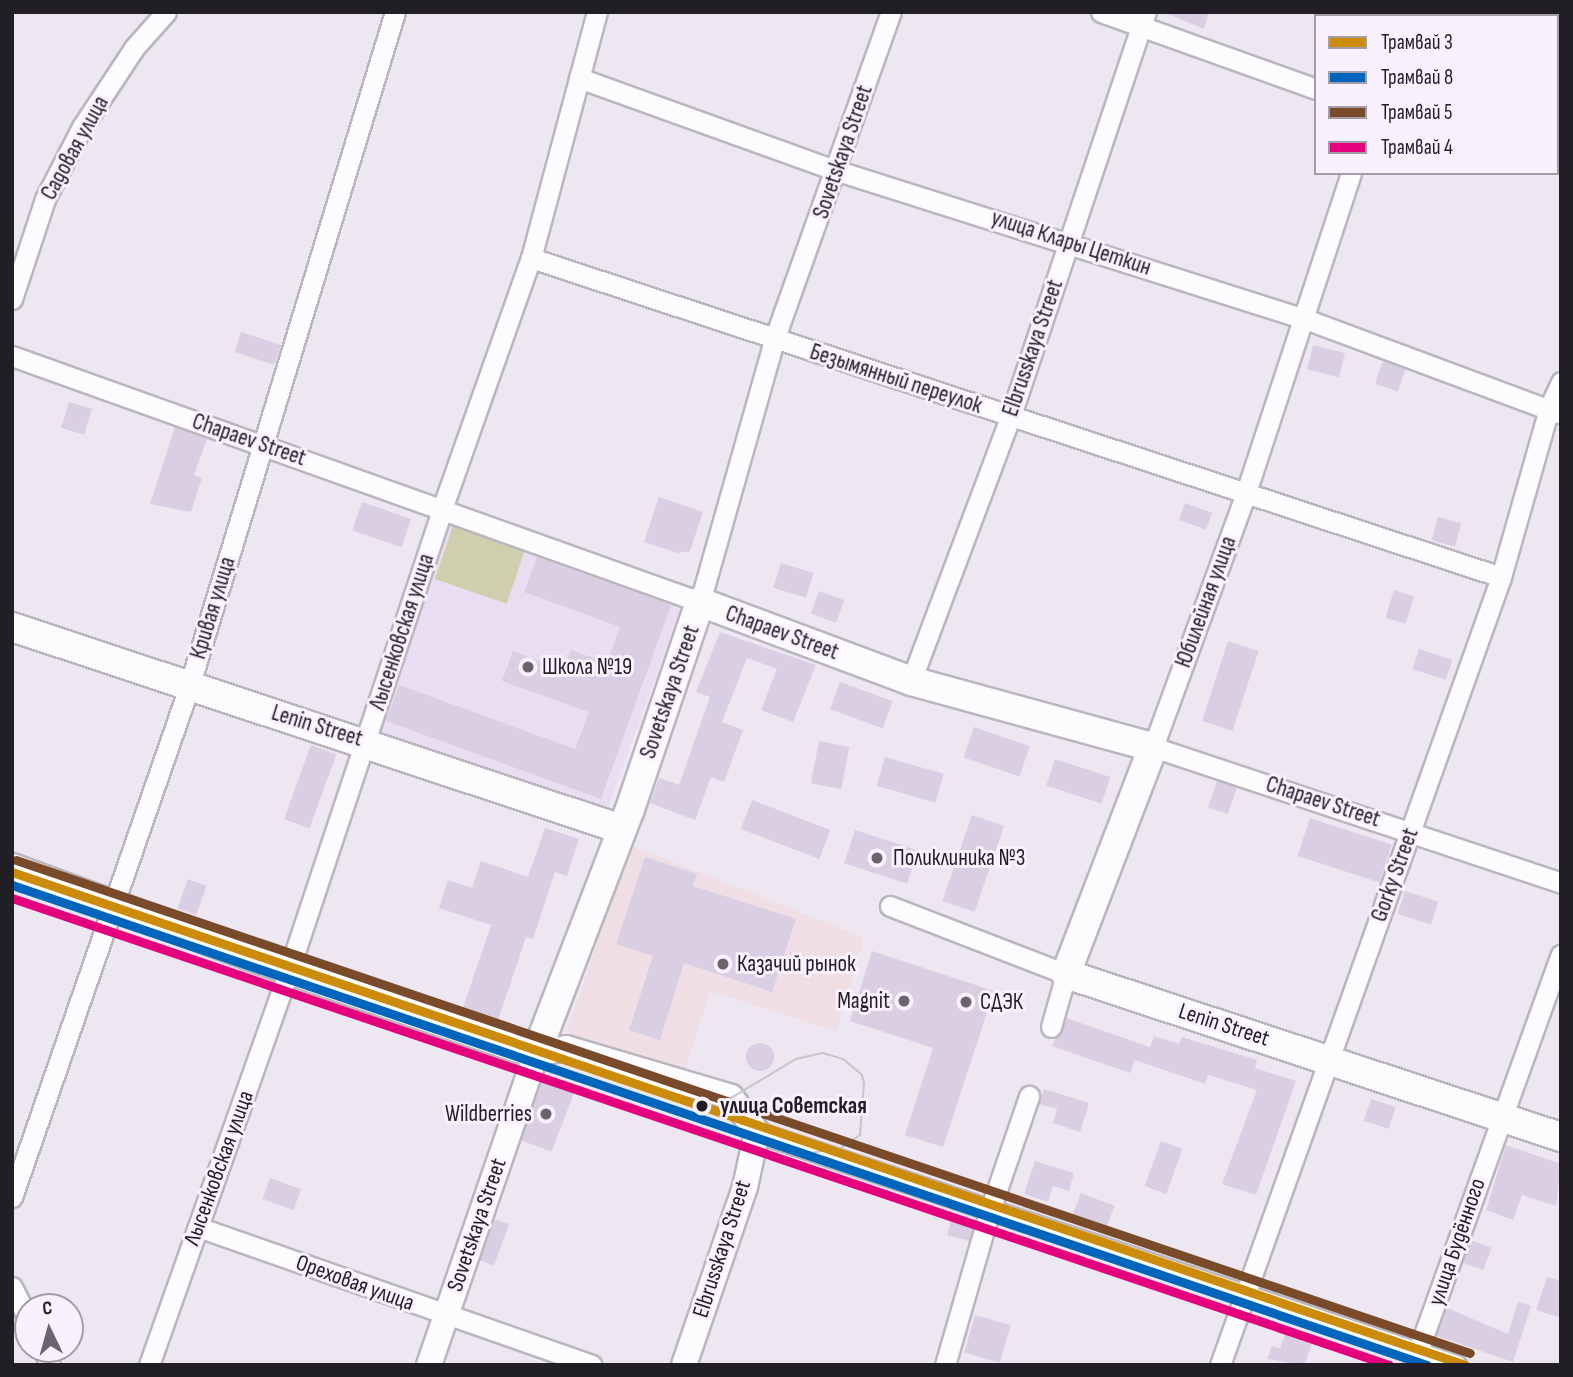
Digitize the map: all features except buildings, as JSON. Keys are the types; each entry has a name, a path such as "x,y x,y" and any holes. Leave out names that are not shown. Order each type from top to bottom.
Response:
{"main road":[{"name":"Chapaev Street","path":"700,602 911,681 1153,747"},
{"name":"Sovetskaya Street","path":"536,1054 621,829 700,602"},
{"name":"Lenin Street","path":"12,627 189,687 366,741 621,829"},
{"name":"Юбилейная улица","path":"1066,974 1153,747"},
{"path":"12,868 289,970 536,1054"},
{"name":"Lenin Street","path":"1066,974 1561,1137"}],"street":[{"name":"Садовая улица","path":"12,299 45,199 82,127 134,48 166,12"},
{"name":"Кривая улица","path":"12,1197 189,687 395,12"},
{"name":"Лысенковская улица","path":"149,1365 289,970 443,506 531,258 597,12"},
{"name":"Sovetskaya Street","path":"700,602 774,340 838,171 891,12"},
{"path":"1101,12 1144,20 1314,88"},
{"name":"Elbrusskaya Street","path":"911,681 1011,415 1144,20"},
{"name":"улица Клары Цеткин","path":"579,78 838,171 1070,241 1305,319 1555,411"},
{"name":"Юбилейная улица","path":"1153,747 1245,493 1305,319 1350,175"},
{"name":"Безымянный переулок","path":"531,258 1501,577"},
{"name":"Chapaev Street","path":"12,356 443,506 700,602"},
{"name":"Gorky Street","path":"1220,1365 1501,577 1555,411 1561,382"},
{"name":"Chapaev Street","path":"1153,747 1561,883"},
{"name":"Lenin Street","path":"890,906 1066,974"},
{"name":"улица Будённого","path":"1415,1358 1561,955"},
{"name":"Юбилейная улица","path":"1051,1027 1066,974"},
{"path":"536,1054 566,1048 731,1097 757,1132 1244,1295 1415,1358 1456,1365"},
{"name":"Sovetskaya Street","path":"429,1365 536,1054"},
{"path":"945,1365 990,1211 1029,1096"},
{"name":"Elbrusskaya Street","path":"684,1365 744,1187 757,1132"},
{"name":"Ореховая улица","path":"198,1227 592,1365"}],"shaded area":[{"name":"Школа №19","path":"446,512 684,599 604,817 366,731"},
{"name":"Казачий рынок","path":"630,845 864,938 836,1031 710,991 684,1072 567,1033"}],"green space":[{"path":"453,526 525,551 507,604 435,579"}],"tram line":[{"name":"5","path":"16,860 1470,1353"},
{"name":"3","path":"12,872 1465,1365"},
{"name":"8","path":"12,885 1427,1365"},
{"name":"4","path":"12,898 1389,1365"},
{"path":"711,1110 796,1059 823,1053 843,1059 862,1075 864,1084 860,1135 841,1148 808,1153"}],"place":[{"name":"Школа №19","path":"528,667"},
{"name":"Поликлиника №3","path":"877,858"},
{"name":"Казачий рынок","path":"723,964"},
{"name":"Magnit","path":"904,1001"},
{"name":"СДЭК","path":"966,1002"},
{"name":"улица Советская","path":"702,1106"},
{"name":"Wildberries","path":"546,1114"}]}
